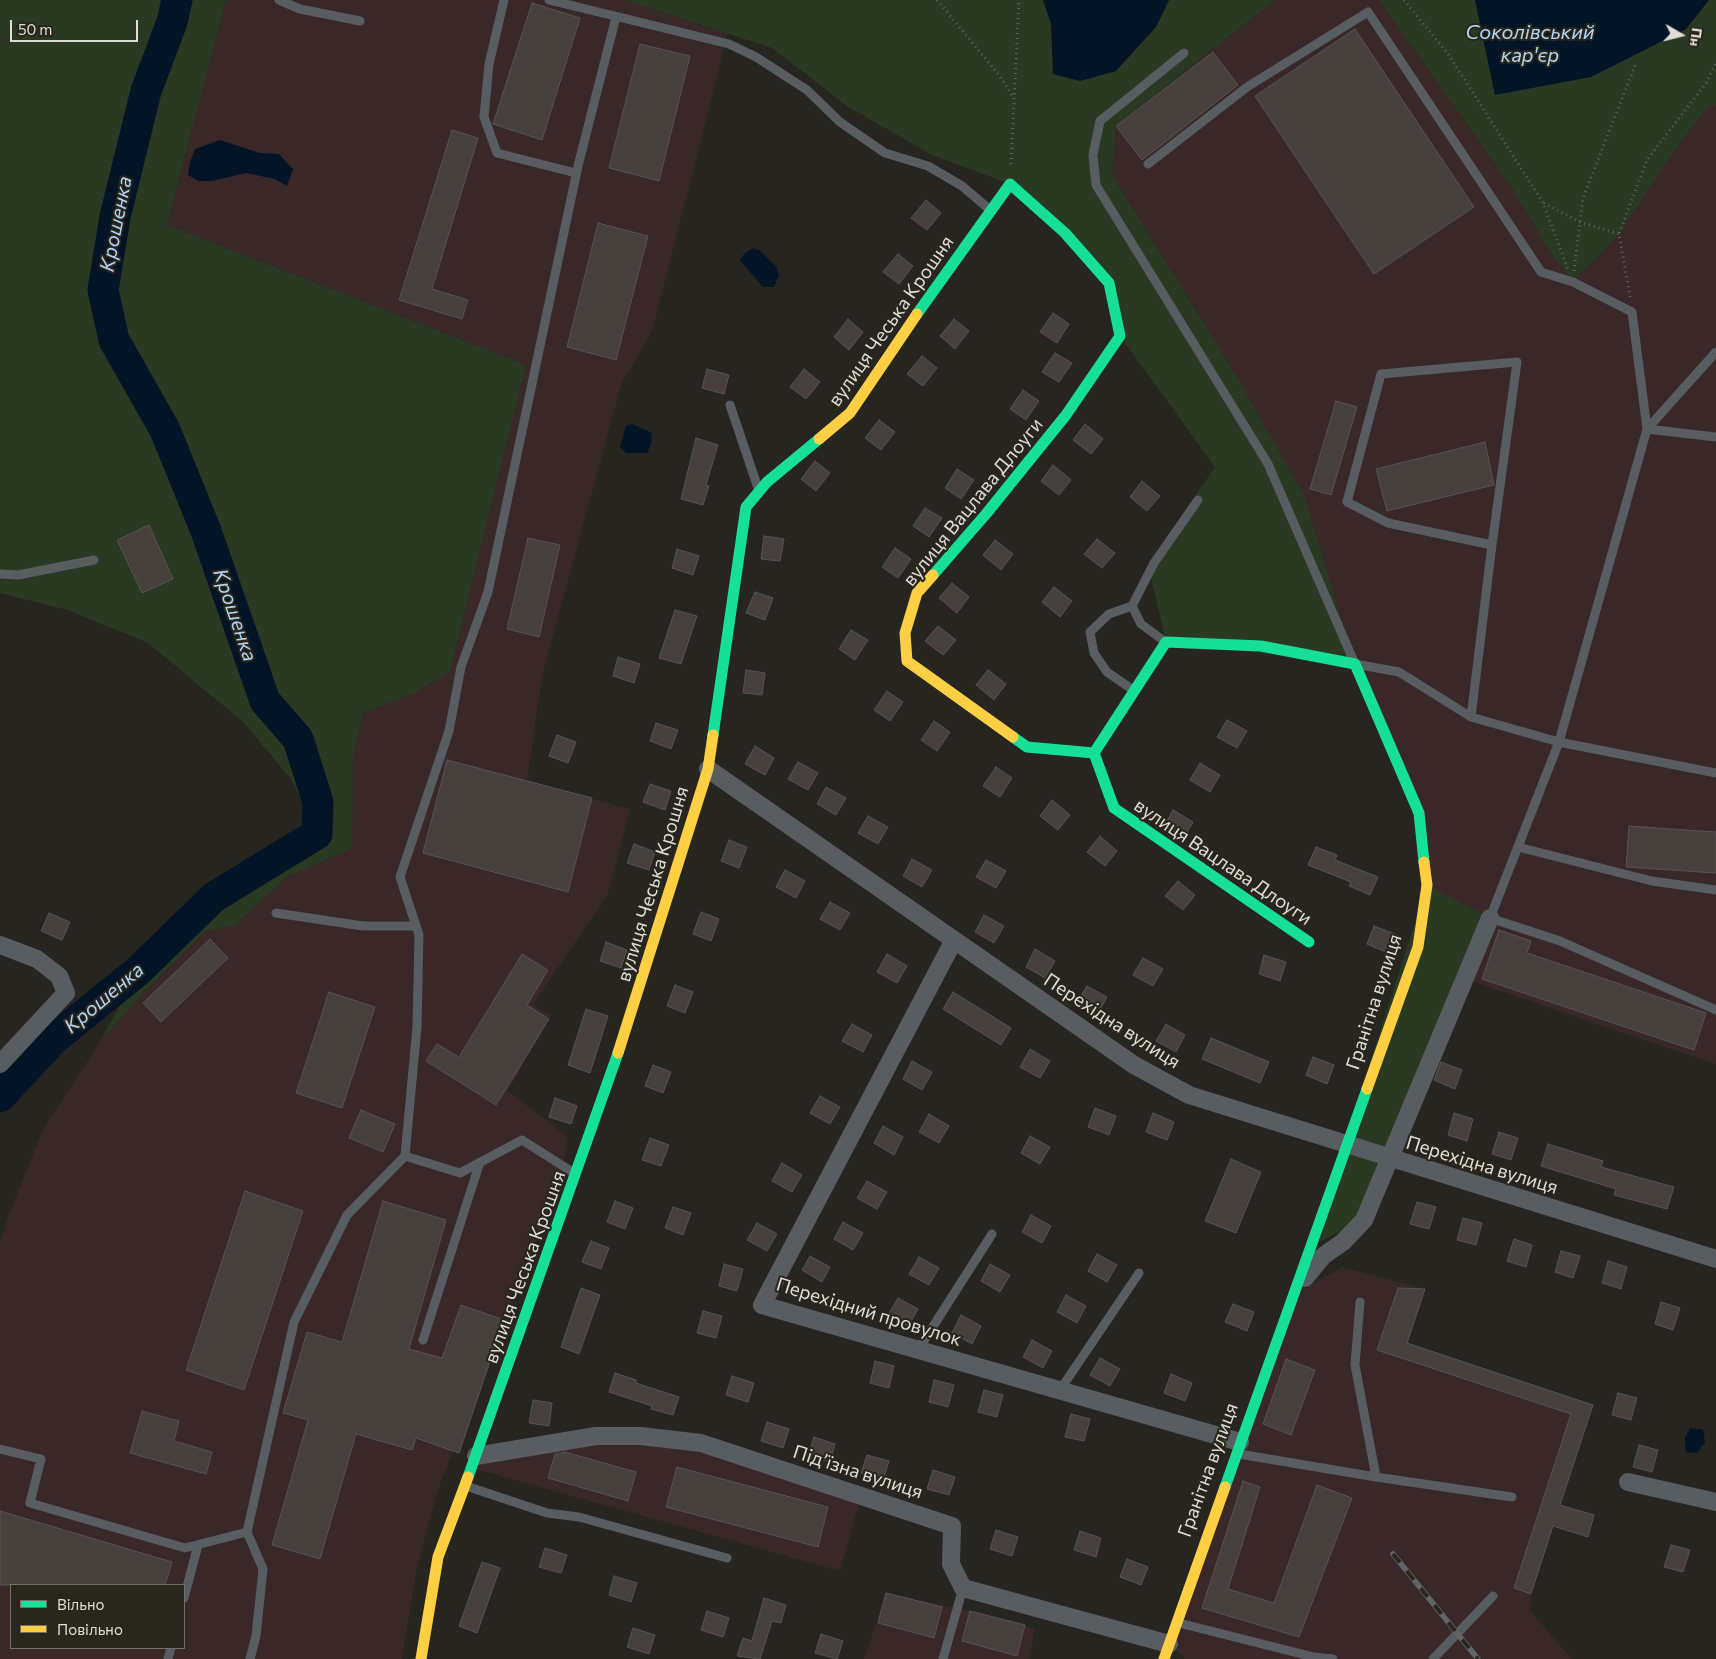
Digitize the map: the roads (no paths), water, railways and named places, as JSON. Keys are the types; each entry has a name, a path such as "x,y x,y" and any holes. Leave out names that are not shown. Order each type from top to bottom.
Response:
{"street":[{"name":"вулиця Чеська Крошня","path":"421,1659 438,1556 476,1456 609,1082 708,769 746,507 767,482 850,413 906,327 1010,184"},
{"name":"вулиця Вацлава Длоуги","path":"1010,184 1065,233 1109,283 1120,336 1066,414 986,514 917,593 905,633 907,661 1027,747 1094,754 1114,808 1309,942"},
{"path":"1094,754 1166,642 1262,646 1355,664"},
{"name":"Гранітна вулиця","path":"1166,1652 1418,947 1427,885 1419,813 1355,664"},
{"name":"Перехідна вулиця","path":"708,769 1134,1065 1189,1095 1716,1259"},
{"name":"Гранітна вулиця","path":"1294,1295 1323,1256 1344,1242 1364,1220 1490,918"},
{"name":"Перехідний провулок","path":"954,940 762,1306 1060,1390 1238,1448"},
{"path":"0,945 37,958 59,976 66,993 0,1064"},
{"name":"Підʼїзна вулиця","path":"476,1456 596,1436 641,1436 701,1443 952,1526 950,1564 963,1588"},
{"path":"1628,1482 1716,1502"},
{"path":"963,1588 1166,1652"}],"lane":[{"path":"279,0 300,9 360,21"},
{"path":"504,0 489,64 484,117 497,154 576,173"},
{"path":"549,0 729,44 756,57 807,90 840,122 885,152 928,166 962,186 991,210"},
{"path":"1148,164 1247,87 1368,12 1541,272 1573,282 1632,312 1647,429 1560,742 1490,918 1560,941 1716,1010"},
{"path":"250,1659 256,1636 263,1569 247,1532 294,1322 347,1216 405,1156 417,1027 419,935 400,877 448,731 461,667 488,592 576,173 616,17"},
{"path":"1184,53 1100,121 1093,155 1096,185 1268,464 1355,664 1399,672 1471,717 1560,742 1716,773"},
{"path":"1647,429 1716,352"},
{"path":"1471,717 1517,362 1381,374 1346,502 1388,524 1492,545"},
{"path":"730,405 759,492"},
{"path":"1647,429 1716,437"},
{"path":"1135,691 1107,672 1094,653 1090,632 1109,614 1132,606 1154,563 1198,500"},
{"path":"0,574 18,575 94,560"},
{"path":"1132,606 1141,624 1166,642"},
{"path":"1518,847 1652,881 1716,890"},
{"path":"276,913 363,926 416,926"},
{"path":"405,1156 460,1173 522,1140 576,1174"},
{"path":"424,1340 480,1162"},
{"path":"918,1350 992,1234"},
{"path":"1060,1390 1139,1273"},
{"path":"1360,1302 1355,1365 1376,1477"},
{"path":"1238,1448 1376,1477 1512,1496"},
{"path":"0,1449 41,1459 30,1503 185,1548 247,1532"},
{"path":"465,1486 546,1513 579,1517 727,1558"},
{"path":"185,1594 198,1544"},
{"path":"943,1659 963,1588"},
{"path":"1432,1659 1493,1596"},
{"path":"1176,1623 1314,1657 1333,1659"}],"water":[{"path":"1043,0 1169,0 1156,27 1116,71 1080,81 1053,74 1051,24"},
{"name":"Соколівський кар'єр","path":"1475,0 1709,0 1686,29 1591,77 1495,95"},
{"path":"220,140 260,153 279,154 293,169 287,186 275,179 246,173 212,181 199,181 188,175 195,149"},
{"path":"753,248 759,250 776,266 779,275 774,287 763,287 740,260 744,254"},
{"path":"632,424 652,433 651,444 647,453 626,453 620,447 626,426"},
{"path":"1690,1428 1703,1430 1705,1442 1697,1453 1686,1452 1685,1438"}],"waterway":[{"name":"Крошенка","path":"0,1097 54,1039 139,970 214,897 317,834 318,802 298,739 265,701 206,531 165,430 114,340 103,290 115,217 146,91 172,22 177,0"}],"railway":[{"path":"1393,1554 1478,1659"}]}
